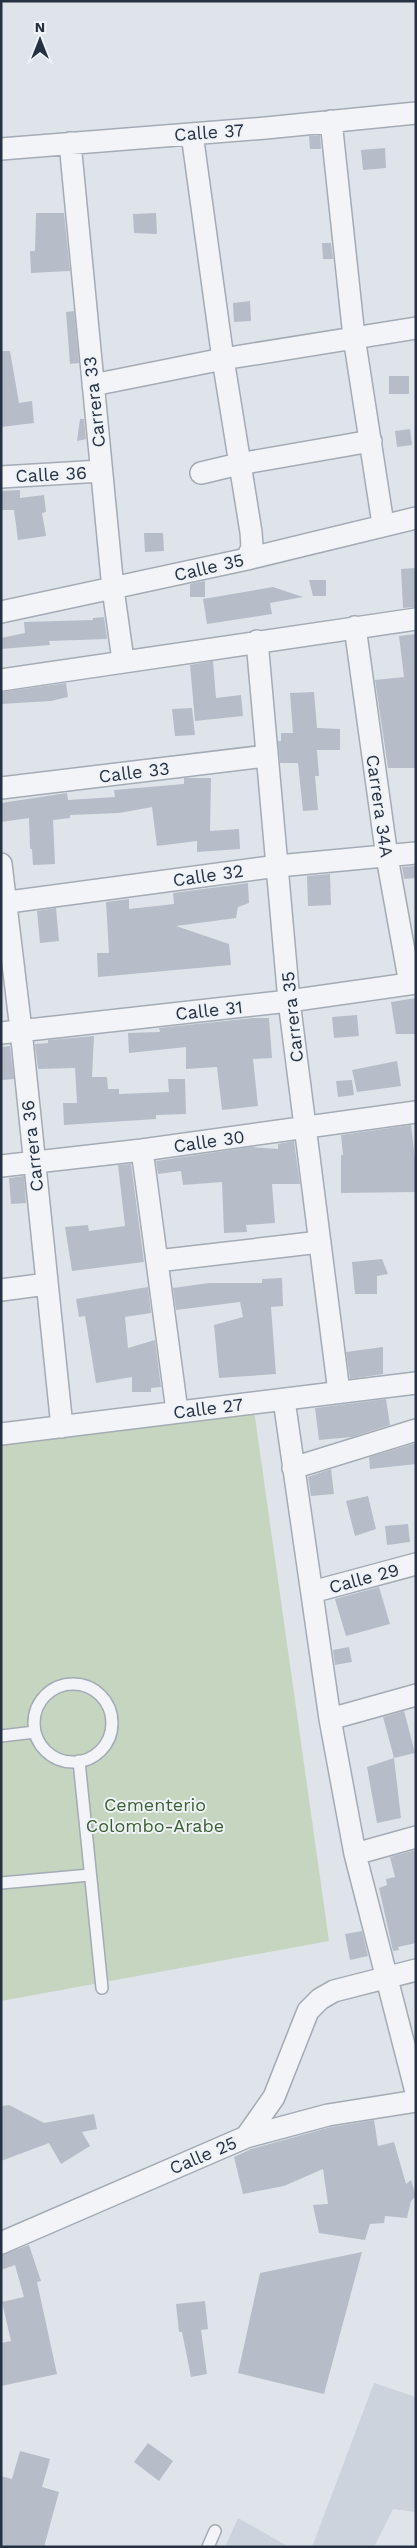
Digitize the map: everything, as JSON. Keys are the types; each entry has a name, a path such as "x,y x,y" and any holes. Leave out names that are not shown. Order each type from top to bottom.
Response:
{"street":[{"name":"Calle 37","path":"1,149 192,134 416,113"},
{"path":"331,121 354,337 383,524"},
{"path":"192,134 238,464 251,532 252,546 247,559"},
{"name":"Carrera 33","path":"70,143 113,589 123,660"},
{"path":"93,385 223,359 416,328"},
{"path":"201,473 238,464 371,441"},
{"name":"Calle 36","path":"1,477 101,471"},
{"name":"Calle 35","path":"1,612 247,559 383,524 416,518"},
{"path":"1,680 123,660 416,619"},
{"name":"Carrera 34A","path":"355,627 387,857 413,984"},
{"name":"Carrera 35","path":"257,641 289,1001 339,1392"},
{"name":"Calle 33","path":"1,788 266,756"},
{"name":"Calle 32","path":"4,903 278,866 416,853"},
{"name":"Carrera 36","path":"1,864 11,1031 33,1162 62,1427"},
{"name":"Calle 31","path":"11,1031 289,1001 413,984"},
{"name":"Calle 30","path":"1,1166 142,1150 416,1112"},
{"path":"142,1150 177,1411"},
{"path":"157,1261 320,1242"},
{"path":"1,1290 46,1284"},
{"name":"Calle 27","path":"1,1434 416,1383"},
{"path":"284,1400 330,1720 355,1854 416,2092"},
{"path":"293,1468 416,1430"},
{"name":"Calle 29","path":"312,1592 416,1564"},
{"path":"330,1720 416,1696"},
{"path":"355,1854 416,1837"},
{"path":"246,2137 274,2097 308,2011 320,1999 334,1991 416,1970"},
{"name":"Calle 25","path":"1,2243 246,2137 328,2116 416,2101"}],"lane":[{"path":"77,1684 95,1690 108,1704 112,1722 108,1740 96,1754 79,1762 58,1759 42,1746 35,1732 35,1713 43,1697 59,1686 77,1684"},
{"path":"1,1736 35,1732"},
{"path":"79,1762 102,1988"},
{"path":"1,1883 90,1875"},
{"path":"208,2547 215,2531"}],"shaded area":[{"path":"374,2383 416,2397 416,2512 393,2509 374,2547 312,2547"},
{"path":"238,2518 289,2547 225,2547"}],"green space":[{"name":"Cementerio Colombo-Arabe","path":"254,1410 329,1941 1,2001 1,1441"}],"building":[{"path":"320,135 321,149 310,149 309,136"},
{"path":"385,148 386,168 363,170 361,150"},
{"path":"36,213 64,213 70,271 31,273 30,251 35,251"},
{"path":"156,213 157,234 134,233 133,214"},
{"path":"322,243 331,243 333,259 323,259"},
{"path":"250,301 251,321 234,322 233,303"},
{"path":"74,311 79,363 70,364 66,312"},
{"path":"1,351 10,351 19,403 32,401 34,423 1,427"},
{"path":"389,376 409,376 409,394 389,394"},
{"path":"80,419 84,419 86,439 77,441"},
{"path":"410,429 412,445 397,447 395,431"},
{"path":"20,490 20,498 44,495 46,512 42,513 46,536 18,540 14,510 1,510 1,491"},
{"path":"144,533 163,533 164,551 145,552"},
{"path":"416,568 416,607 403,608 401,569"},
{"path":"309,580 326,580 326,596 313,596"},
{"path":"205,581 205,597 190,597 190,584"},
{"path":"273,587 303,597 270,603 272,614 207,624 203,599"},
{"path":"104,617 107,639 49,641 50,645 1,649 1,638 25,633 24,622 93,620 93,618"},
{"path":"416,634 416,768 388,768 375,680 404,677 399,636"},
{"path":"213,661 216,698 241,695 243,716 195,721 190,665"},
{"path":"66,683 68,697 51,701 1,704 1,692"},
{"path":"314,692 317,728 340,729 340,750 317,750 319,776 315,776 318,810 303,811 298,763 280,763 278,741 281,741 281,733 293,733 290,693"},
{"path":"192,708 195,735 175,736 172,709"},
{"path":"184,778 211,778 210,831 239,829 240,849 197,852 197,841 157,846 152,807 119,813 70,815 70,818 53,820 55,864 33,865 32,849 30,849 29,818 1,822 1,803 67,793 68,800 115,797 114,790 184,784"},
{"path":"416,866 416,878 404,879 402,867"},
{"path":"330,874 331,905 308,906 307,876"},
{"path":"248,883 249,903 238,907 236,918 176,926 229,944 231,965 98,977 97,953 109,953 106,902 129,899 129,909 174,904 173,893"},
{"path":"56,908 59,941 40,943 37,911"},
{"path":"416,998 416,1034 396,1034 391,1002"},
{"path":"357,1015 359,1036 334,1038 332,1017"},
{"path":"269,1018 272,1058 253,1059 258,1106 222,1110 217,1067 186,1069 186,1047 129,1053 128,1033 160,1032 159,1028"},
{"path":"94,1036 92,1077 107,1077 108,1089 119,1089 119,1094 169,1092 168,1079 185,1079 186,1114 156,1115 156,1119 64,1125 63,1103 77,1103 75,1068 38,1069 35,1044 48,1043 48,1040"},
{"path":"10,1046 14,1079 2,1080 1,1047"},
{"path":"397,1061 401,1086 357,1092 352,1070"},
{"path":"352,1080 354,1095 338,1097 336,1081"},
{"path":"411,1125 416,1168 416,1192 341,1193 341,1155 343,1155 341,1135"},
{"path":"294,1141 300,1184 272,1184 275,1223 246,1225 247,1232 224,1233 222,1182 183,1185 181,1171 158,1174 156,1161 251,1147 278,1149 278,1144"},
{"path":"131,1164 144,1262 72,1271 65,1227 88,1225 89,1231 125,1226 118,1165"},
{"path":"24,1176 26,1203 11,1204 9,1178"},
{"path":"382,1259 388,1274 377,1276 377,1294 355,1294 352,1262"},
{"path":"282,1278 283,1306 271,1307 276,1374 219,1378 214,1325 243,1317 240,1302 176,1310 173,1288 209,1283 262,1283 262,1279"},
{"path":"148,1287 151,1313 125,1317 128,1348 155,1340 161,1387 151,1388 151,1392 132,1392 132,1377 96,1383 85,1316 79,1317 76,1299"},
{"path":"383,1347 383,1374 350,1379 346,1352"},
{"path":"386,1399 390,1425 352,1437 319,1440 315,1408"},
{"path":"416,1443 416,1464 370,1469 369,1457"},
{"path":"331,1469 334,1494 311,1496 308,1477"},
{"path":"368,1496 376,1529 355,1536 346,1501"},
{"path":"408,1524 410,1542 387,1545 385,1526"},
{"path":"379,1587 390,1624 346,1636 335,1599"},
{"path":"349,1647 352,1662 335,1665 333,1650"},
{"path":"404,1711 415,1753 394,1758 383,1717"},
{"path":"394,1758 401,1818 377,1823 367,1767"},
{"path":"416,1850 416,1943 398,1947 399,1950 393,1951 379,1888 387,1885 386,1879 395,1877 390,1857"},
{"path":"362,1931 368,1956 350,1960 345,1934"},
{"path":"9,2105 44,2123 94,2114 97,2129 82,2132 90,2146 61,2164 49,2143 1,2161 1,2106"},
{"path":"374,2120 378,2146 394,2142 406,2184 411,2180 416,2196 411,2201 407,2218 385,2216 384,2223 370,2224 365,2240 319,2233 313,2205 328,2204 323,2169 284,2186 243,2194 234,2157 251,2149 331,2127"},
{"path":"29,2245 41,2281 37,2282 57,2374 1,2386 1,2343 11,2341 2,2302 24,2297 15,2265 1,2270 1,2255"},
{"path":"362,2252 324,2394 238,2373 260,2273"},
{"path":"205,2301 208,2329 201,2330 207,2374 191,2377 182,2332 179,2332 176,2304"},
{"path":"148,2443 173,2461 159,2481 134,2462"},
{"path":"20,2451 50,2459 42,2487 59,2492 44,2547 1,2547 1,2476 12,2479"}]}
